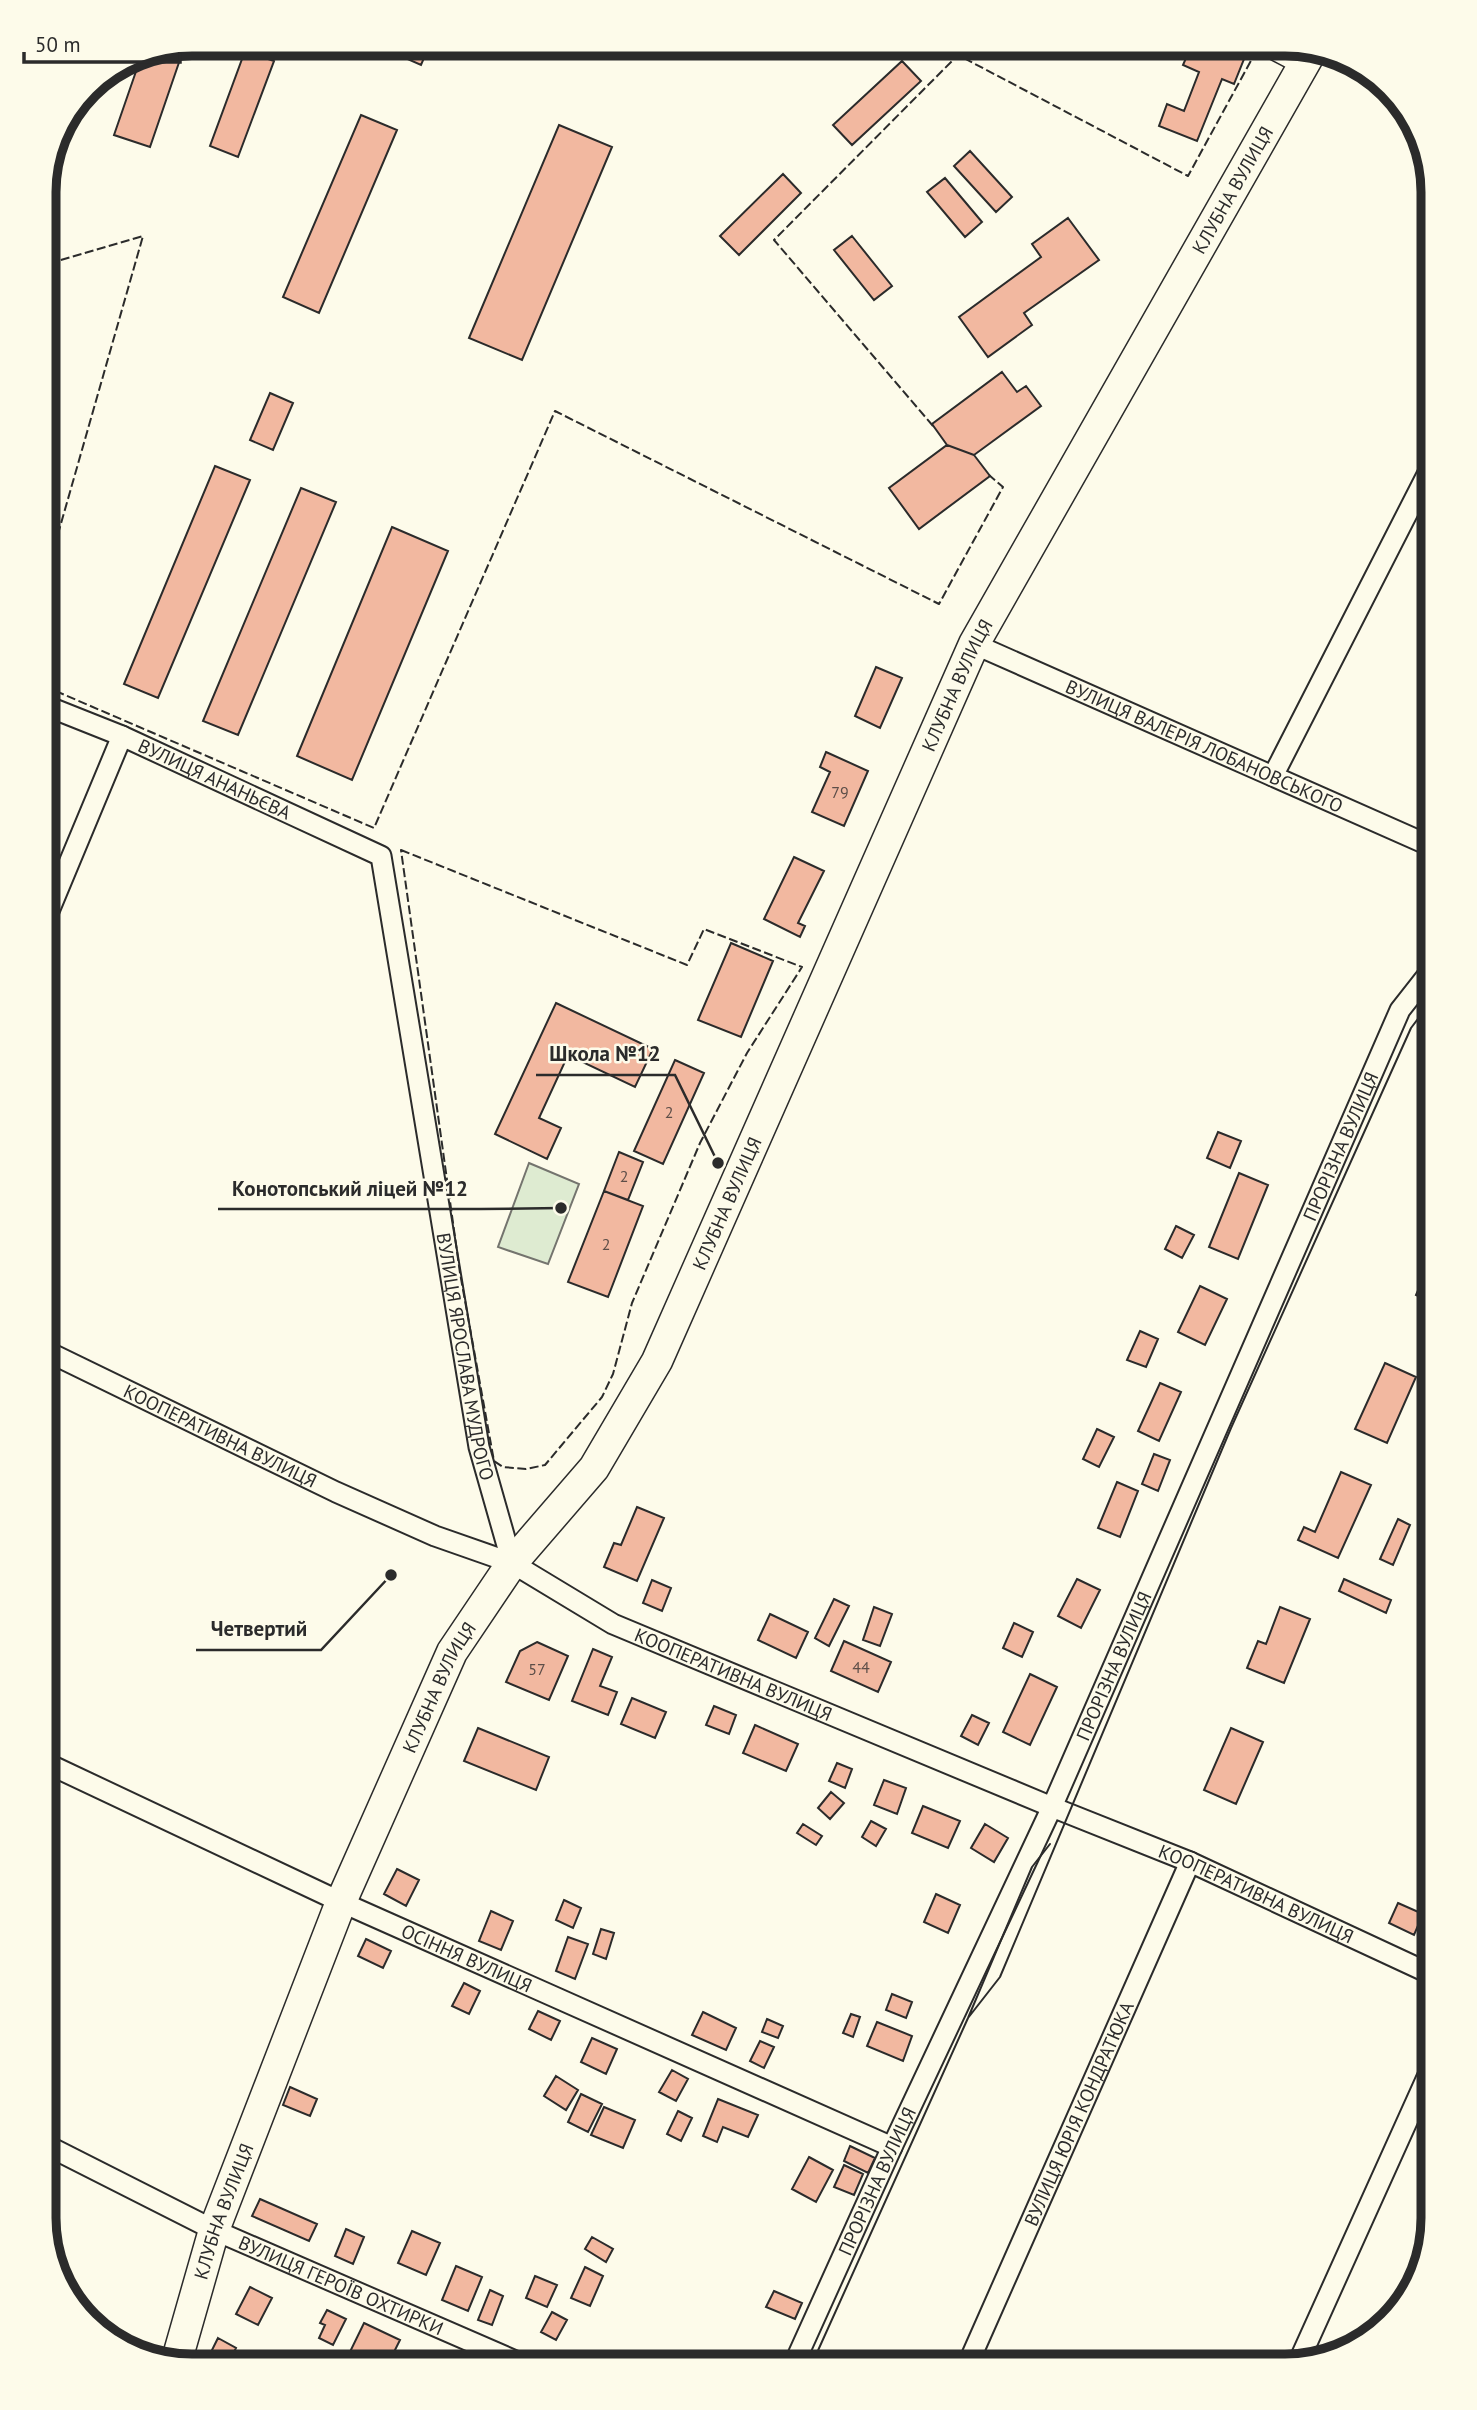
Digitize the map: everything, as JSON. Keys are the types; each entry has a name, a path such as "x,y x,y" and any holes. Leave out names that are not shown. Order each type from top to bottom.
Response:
{"main road":[{"name":"КЛУБНА ВУЛИЦЯ","path":"179,2353 214,2230 341,1902 452,1652 512,1563 594,1468 657,1361 974,644 1306,60"}],"street":[{"path":"1273,776 1421,486"},
{"name":"ВУЛИЦЯ ВАЛЕРІЯ ЛОБАНОВСЬКОГО","path":"974,644 1421,842"},
{"name":"ВУЛИЦЯ АНАНЬЄВА","path":"56,710 122,736 381,856"},
{"path":"56,894 122,736"},
{"name":"ВУЛИЦЯ ЯРОСЛАВА МУДРОГО","path":"381,856 479,1447 512,1563"},
{"name":"ПРОРІЗНА ВУЛИЦЯ","path":"798,2354 891,2147 1052,1807 1400,1010 1421,983"},
{"name":"КООПЕРАТИВНА ВУЛИЦЯ","path":"56,1356 336,1492 435,1536 512,1563 613,1624 1190,1862 1421,1969"},
{"name":"ОСІННЯ ВУЛИЦЯ","path":"56,1768 341,1902 891,2147"},
{"name":"ВУЛИЦЯ ЮРІЯ КОНДРАТЮКА","path":"972,2354 1190,1862"},
{"path":"1303,2352 1421,2091"},
{"name":"ВУЛИЦЯ ГЕРОЇВ ОХТИРКИ","path":"56,2150 214,2230 499,2354"}],"green space":[{"path":"529,1163 579,1184 548,1264 498,1247"}],"building":[{"path":"181,56 150,147 114,135 137,68"},
{"path":"243,56 260,56 274,61 238,157 210,146"},
{"path":"401,56 425,56 421,65"},
{"path":"1187,56 1237,56 1244,59 1234,84 1222,79 1197,141 1159,126 1167,104 1184,111 1199,72 1183,65"},
{"path":"902,61 921,81 852,145 833,125"},
{"path":"361,115 397,130 319,313 283,297"},
{"path":"559,125 612,147 522,360 469,338"},
{"path":"970,151 1012,197 996,212 954,166"},
{"path":"783,174 801,193 739,255 720,236"},
{"path":"945,178 982,222 965,237 927,192"},
{"path":"1068,218 1099,260 1024,313 1032,325 988,357 959,317 1041,257 1032,244"},
{"path":"852,236 892,286 874,300 834,250"},
{"path":"1002,372 1017,392 1026,386 1041,406 974,455 947,445 932,424"},
{"path":"270,393 293,403 273,450 250,440"},
{"path":"947,445 974,455 990,476 919,529 889,488"},
{"path":"215,466 250,480 158,698 124,684"},
{"path":"301,488 336,502 238,735 203,721"},
{"path":"392,527 448,551 352,780 297,756"},
{"path":"876,667 902,678 880,728 855,716"},
{"path":"826,752 868,771 844,826 812,812 830,772 820,767"},
{"path":"794,857 824,871 798,923 805,926 800,937 764,919"},
{"path":"731,943 773,961 741,1037 698,1020"},
{"path":"556,1003 653,1049 635,1087 568,1055 539,1118 561,1128 547,1159 495,1134"},
{"path":"675,1060 704,1073 663,1164 634,1151"},
{"path":"1218,1132 1241,1141 1230,1168 1207,1158"},
{"path":"619,1152 643,1162 628,1200 604,1191"},
{"path":"1239,1173 1268,1185 1238,1259 1209,1247"},
{"path":"604,1191 643,1206 608,1297 568,1282"},
{"path":"1176,1226 1194,1235 1182,1258 1165,1249"},
{"path":"1421,1284 1421,1297 1416,1295"},
{"path":"1200,1286 1227,1299 1205,1345 1178,1332"},
{"path":"1140,1331 1158,1339 1146,1367 1127,1360"},
{"path":"1385,1363 1416,1377 1387,1443 1355,1429"},
{"path":"1160,1383 1181,1392 1159,1441 1138,1431"},
{"path":"1097,1429 1114,1437 1099,1467 1083,1459"},
{"path":"1154,1454 1170,1460 1158,1491 1142,1484"},
{"path":"1341,1472 1371,1485 1338,1558 1298,1540 1304,1527 1315,1532"},
{"path":"1117,1482 1138,1491 1120,1537 1098,1528"},
{"path":"637,1507 664,1518 637,1581 604,1567 614,1543 621,1545"},
{"path":"1398,1519 1410,1525 1393,1565 1380,1559"},
{"path":"1077,1579 1100,1590 1081,1628 1058,1616"},
{"path":"1344,1579 1391,1600 1386,1613 1339,1591"},
{"path":"652,1580 671,1588 662,1611 643,1603"},
{"path":"834,1599 849,1606 829,1646 815,1638"},
{"path":"874,1607 892,1614 880,1646 863,1640"},
{"path":"1280,1607 1310,1619 1284,1683 1247,1668 1258,1641 1266,1644"},
{"path":"770,1614 808,1632 796,1658 758,1640"},
{"path":"1014,1623 1033,1632 1022,1657 1003,1648"},
{"path":"844,1641 891,1662 878,1692 831,1671"},
{"path":"537,1642 568,1656 549,1700 506,1682 520,1651"},
{"path":"593,1649 612,1657 600,1686 617,1692 608,1715 572,1701"},
{"path":"1030,1674 1057,1687 1030,1745 1003,1732"},
{"path":"632,1698 666,1712 655,1738 621,1724"},
{"path":"714,1706 736,1715 729,1734 706,1725"},
{"path":"972,1715 989,1723 978,1745 961,1736"},
{"path":"755,1725 798,1744 786,1771 743,1753"},
{"path":"478,1728 549,1757 536,1790 464,1761"},
{"path":"1231,1728 1263,1742 1236,1804 1204,1790"},
{"path":"837,1763 852,1769 845,1788 829,1781"},
{"path":"884,1780 906,1788 897,1814 874,1805"},
{"path":"831,1792 844,1803 830,1819 818,1808"},
{"path":"923,1806 960,1821 948,1848 912,1833"},
{"path":"871,1821 886,1829 876,1846 862,1837"},
{"path":"803,1824 822,1836 816,1845 797,1833"},
{"path":"985,1824 1008,1838 994,1862 971,1848"},
{"path":"397,1869 419,1880 406,1906 384,1894"},
{"path":"936,1894 960,1905 948,1933 924,1922"},
{"path":"564,1900 581,1908 573,1928 556,1920"},
{"path":"1398,1903 1421,1913 1414,1935 1389,1923"},
{"path":"491,1911 513,1921 501,1950 479,1941"},
{"path":"601,1929 614,1933 606,1959 593,1954"},
{"path":"568,1937 588,1944 575,1979 556,1971"},
{"path":"366,1939 391,1951 383,1968 358,1956"},
{"path":"464,1983 480,1991 469,2014 452,2006"},
{"path":"892,1994 912,2002 906,2018 886,2010"},
{"path":"538,2011 560,2021 551,2040 529,2029"},
{"path":"703,2012 736,2028 726,2050 692,2035"},
{"path":"851,2014 860,2017 853,2037 843,2033"},
{"path":"767,2019 783,2026 778,2038 762,2032"},
{"path":"877,2022 912,2036 903,2061 867,2046"},
{"path":"592,2038 617,2049 606,2074 581,2062"},
{"path":"760,2041 774,2047 764,2068 750,2061"},
{"path":"672,2070 688,2079 676,2101 659,2092"},
{"path":"556,2076 578,2090 566,2110 544,2096"},
{"path":"290,2087 317,2099 310,2116 283,2105"},
{"path":"581,2094 602,2104 588,2132 568,2122"},
{"path":"718,2099 758,2115 748,2137 723,2127 717,2142 703,2136"},
{"path":"604,2107 635,2120 623,2148 591,2135"},
{"path":"678,2111 692,2118 681,2141 667,2134"},
{"path":"850,2146 875,2158 868,2173 844,2161"},
{"path":"809,2157 833,2170 816,2202 792,2189"},
{"path":"844,2165 863,2174 854,2195 834,2187"},
{"path":"260,2199 317,2224 309,2241 252,2216"},
{"path":"346,2229 364,2237 353,2264 335,2256"},
{"path":"412,2231 440,2243 426,2275 398,2263"},
{"path":"592,2237 613,2249 606,2262 585,2249"},
{"path":"456,2266 482,2277 468,2311 442,2300"},
{"path":"585,2267 603,2276 590,2306 571,2298"},
{"path":"535,2276 557,2285 547,2307 526,2298"},
{"path":"250,2287 272,2298 258,2325 236,2314"},
{"path":"490,2290 503,2296 492,2325 478,2320"},
{"path":"774,2291 802,2303 795,2319 766,2307"},
{"path":"327,2310 346,2319 333,2345 319,2338 325,2325 320,2323"},
{"path":"552,2312 567,2320 556,2340 541,2332"},
{"path":"364,2323 400,2340 393,2354 349,2354"},
{"path":"218,2338 236,2348 233,2354 211,2352"}],"tram line":[{"path":"968,2018 1000,1977 1231,1428 1411,1028 1421,1015"},
{"path":"816,2354 968,2018 1032,1867 1050,1844"}],"fence":[{"path":"933,426 774,240 957,56"},
{"path":"960,56 1188,176 1254,56"},
{"path":"56,261 143,236 56,541"},
{"path":"56,691 374,828 555,411 939,604 1003,487 989,475"},
{"path":"401,850 687,965 704,929 802,967 747,1053 700,1143 632,1303 613,1374 602,1397 545,1465 526,1469 503,1467 494,1461 460,1273 401,850"}],"place":[{"name":"Школа №12","path":"718,1163"},
{"name":"Конотопський ліцей №12","path":"561,1208"},
{"name":"Четвертий","path":"391,1575"}]}
